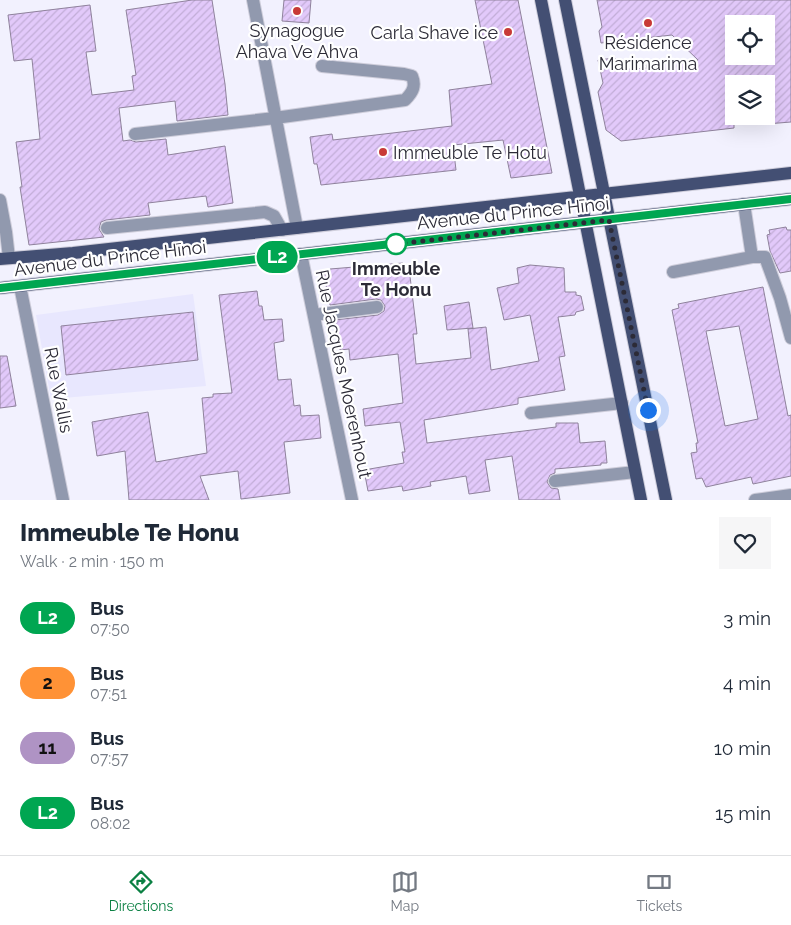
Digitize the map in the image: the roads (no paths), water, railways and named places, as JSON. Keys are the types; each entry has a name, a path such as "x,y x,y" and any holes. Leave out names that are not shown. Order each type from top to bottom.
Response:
{"main road":[{"path":"541,0 641,500"},
{"path":"565,0 666,500"},
{"name":"Avenue du Prince Hīnoi","path":"5,258 73,253 791,172"},
{"name":"Avenue du Prince Hīnoi","path":"0,288 791,200"}],"street":[{"path":"252,0 297,228"},
{"path":"135,134 275,118 406,100 411,94 414,83 412,76 404,74 322,66"},
{"path":"0,200 6,232 5,258"},
{"path":"744,204 752,257"},
{"path":"107,228 265,212 274,216 282,230"},
{"name":"Rue Jacques Moerenhout","path":"301,254 352,500"},
{"path":"673,272 752,257 765,258 785,297 791,338"},
{"name":"Rue Wallis","path":"20,286 63,500"},
{"path":"314,315 377,307"},
{"path":"531,413 622,404"},
{"path":"555,480 635,472"},
{"path":"755,500 791,495"}],"place":[{"name":"Synagogue Ahava Ve Ahva","path":"297,11"},
{"name":"Résidence Marimarima","path":"648,23"},
{"name":"Carla Shave ice","path":"508,32"},
{"name":"Immeuble Te Hotu","path":"383,152"},
{"name":"Immeuble Te Honu","path":"396,244"}]}
